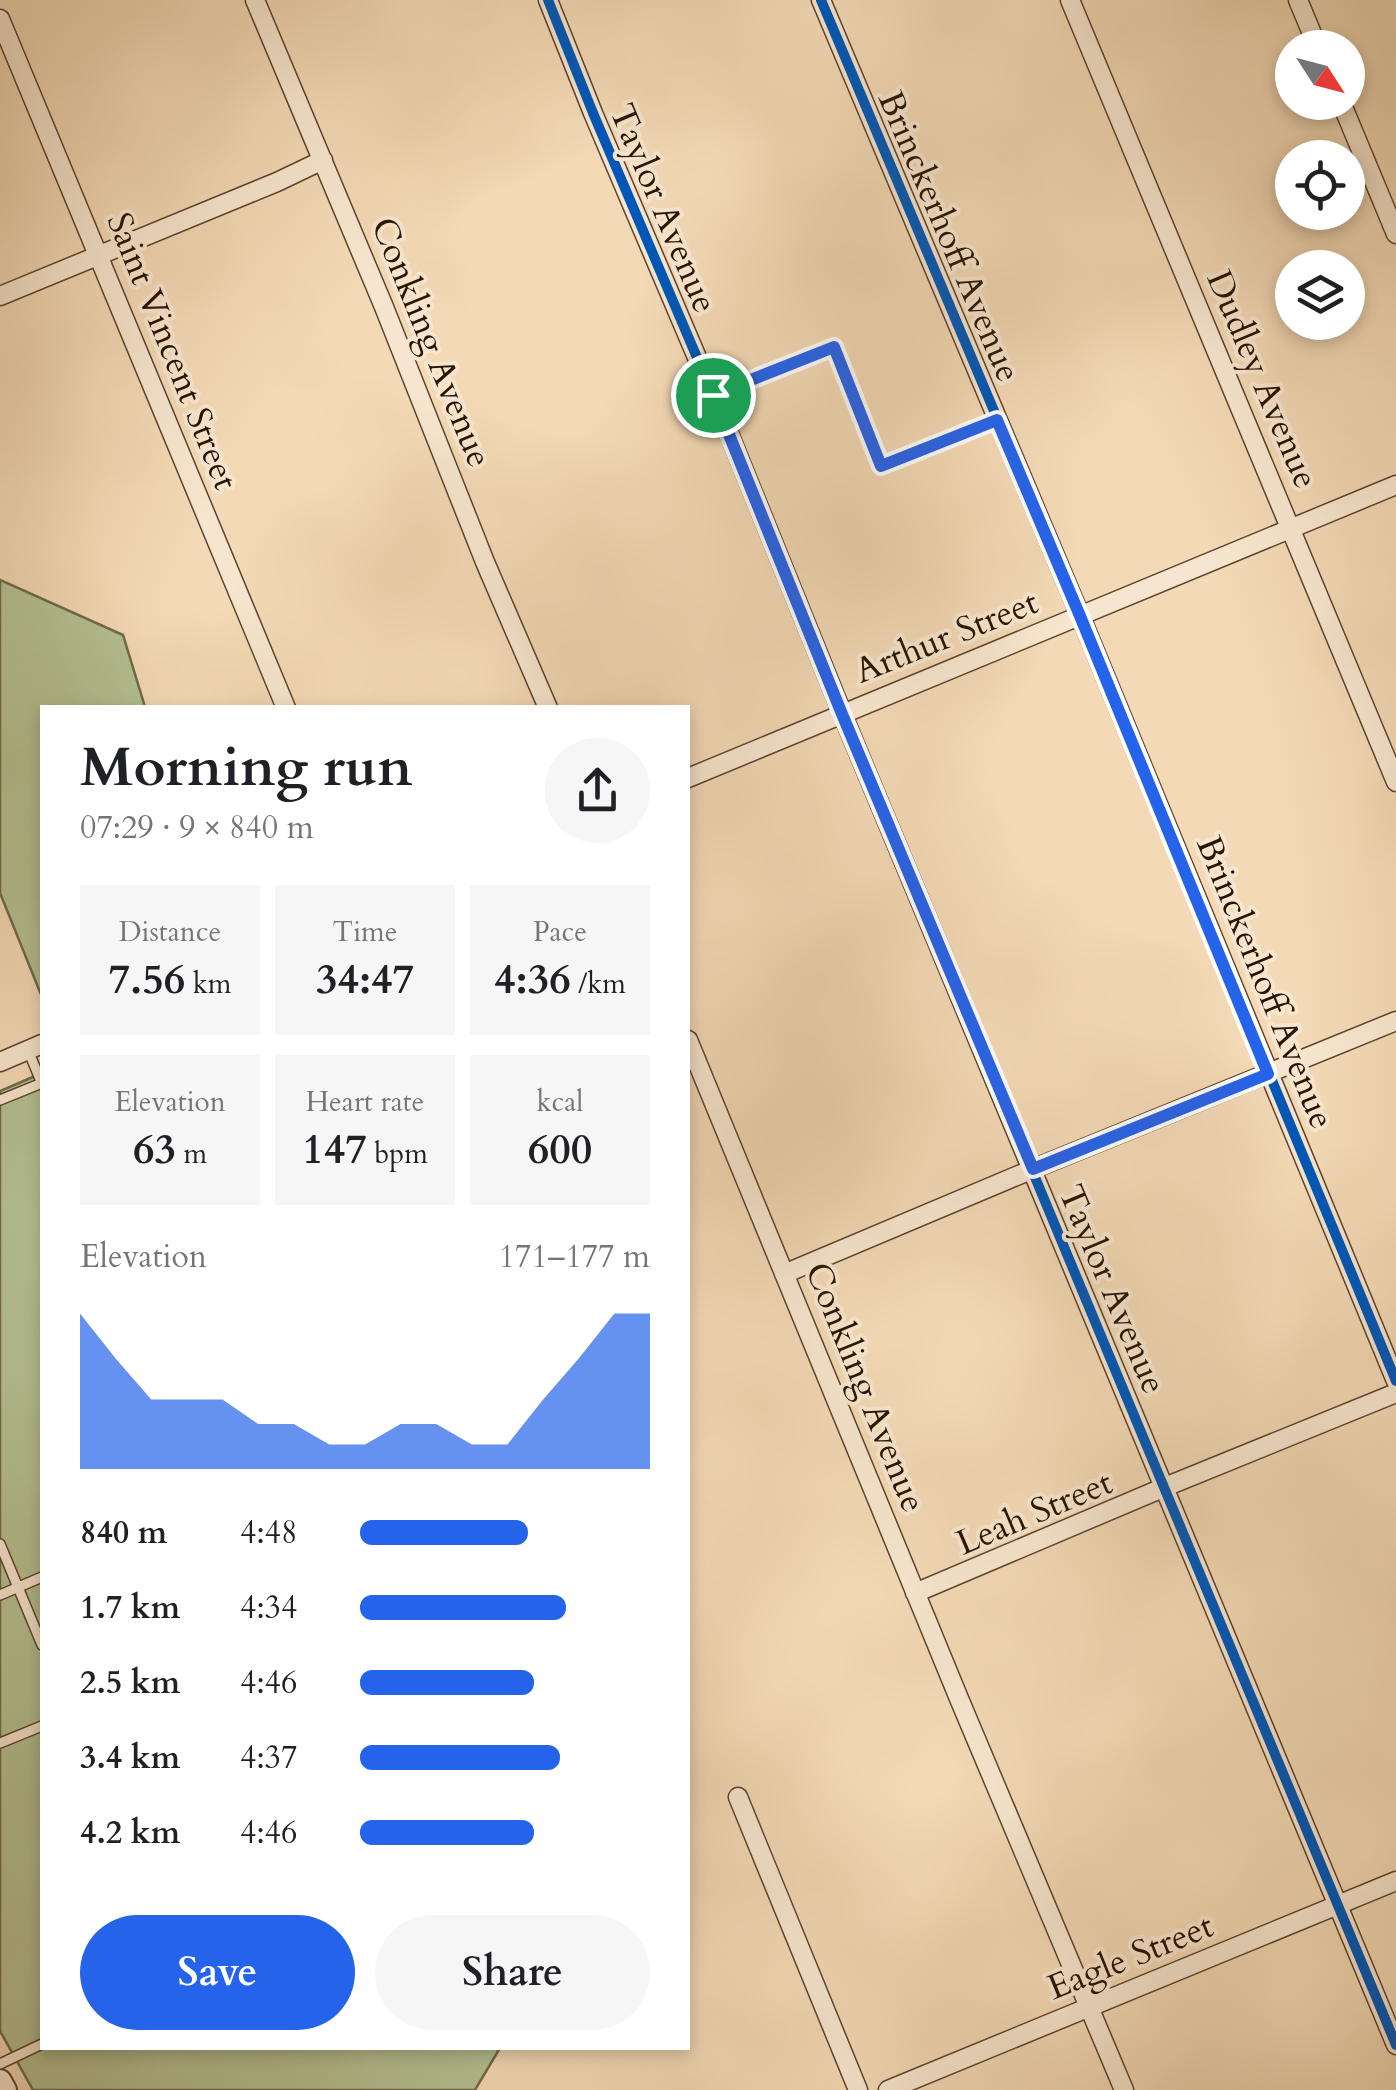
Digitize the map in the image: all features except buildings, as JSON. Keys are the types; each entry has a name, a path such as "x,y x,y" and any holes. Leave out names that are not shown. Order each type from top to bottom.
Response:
{"street":[{"name":"Conkling Avenue","path":"255,0 547,705"},
{"name":"Taylor Avenue","path":"548,0 1396,2045"},
{"name":"Brinckerhoff Avenue","path":"821,0 1396,1380"},
{"name":"Dudley Avenue","path":"1070,0 1396,782"},
{"path":"1298,0 1310,30"},
{"name":"Saint Vincent Street","path":"0,19 285,705"},
{"path":"1348,120 1396,234"},
{"path":"0,296 323,160"},
{"name":"Arthur Street","path":"690,777 1396,485"},
{"path":"784,1274 1396,1020"},
{"name":"Conkling Avenue","path":"690,1045 1124,2090"},
{"path":"0,1062 35,1047"},
{"name":"Leah Street","path":"915,1593 1396,1393"},
{"path":"738,1797 858,2090"},
{"name":"Eagle Street","path":"888,2090 1396,1881"},
{"path":"0,2081 5,2090"}],"lane":[{"path":"713,395 834,347 881,466 997,420"},
{"path":"35,1047 40,1073"},
{"path":"0,1100 40,1085"},
{"path":"0,1544 40,1640"},
{"path":"0,1595 40,1578"},
{"path":"0,1743 40,1727"},
{"path":"0,2064 40,2045"}],"green space":[{"path":"0,580 123,635 144,705 40,705 40,992 0,893"},
{"path":"40,1074 40,2050 499,2050 475,2090 33,2090 0,2031 0,1091"}],"cycle path":[{"path":"548,0 1396,2045"},
{"path":"821,0 1396,1381"}],"route":[{"path":"834,347 881,466 997,420 1268,1074 1033,1169 713,395 834,347"}]}
